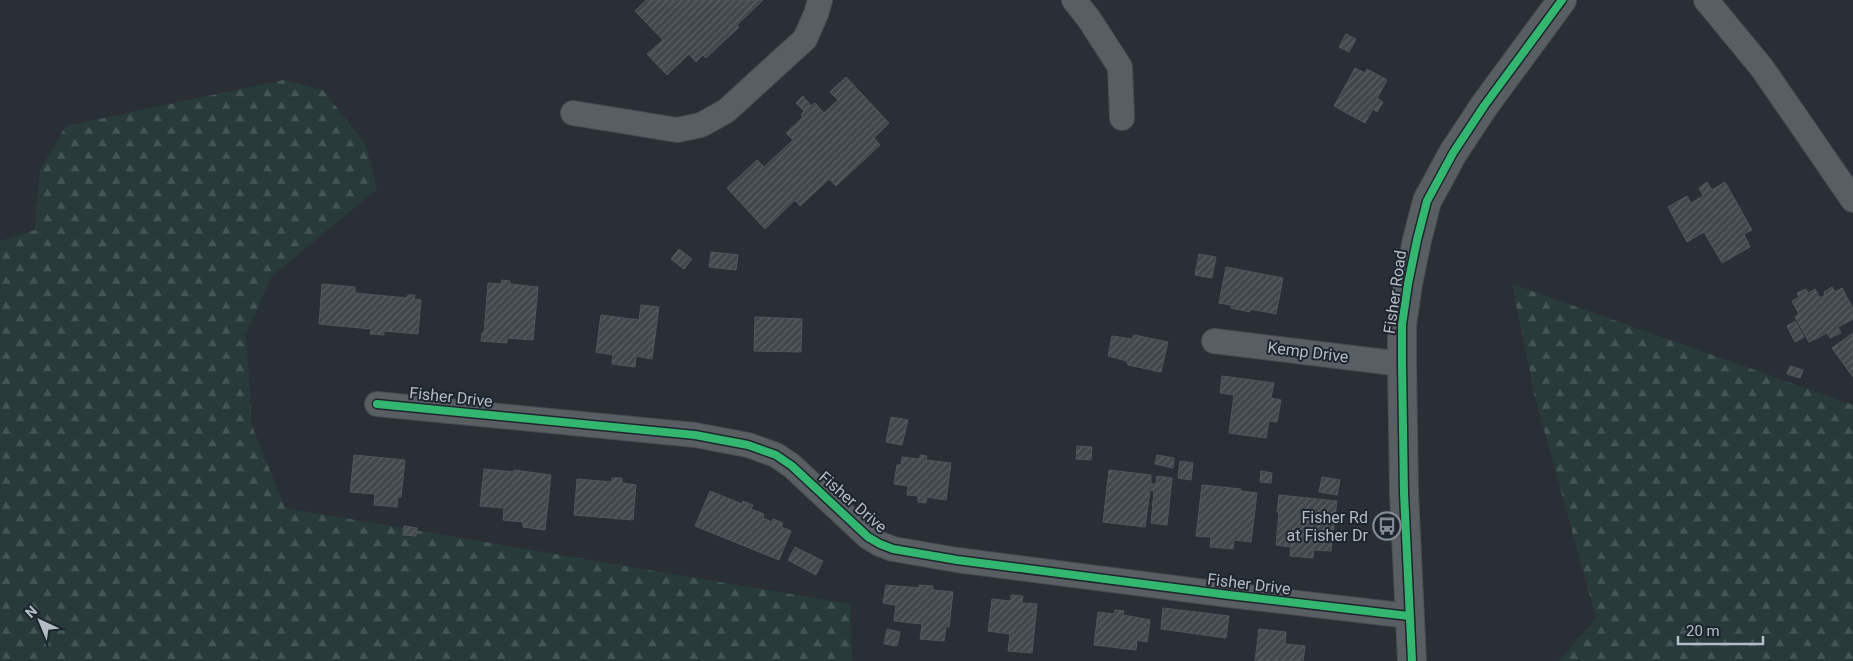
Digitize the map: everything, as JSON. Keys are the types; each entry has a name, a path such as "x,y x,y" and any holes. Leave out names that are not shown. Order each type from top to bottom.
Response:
{"street":[{"path":"573,113 677,130 701,125 726,111 805,39 820,0"},
{"path":"1074,0 1120,66 1122,118"},
{"name":"Fisher Road","path":"1412,661 1404,493 1402,324 1417,240 1427,202 1452,154 1484,106 1562,0"},
{"path":"1706,0 1762,68 1853,200"},
{"name":"Kemp Drive","path":"1214,341 1402,364"},
{"name":"Fisher Drive","path":"377,404 695,435 748,445 776,455 792,466 868,537 894,549 957,560 1409,616"}],"green space":[{"path":"283,80 323,90 366,145 377,189 272,276 246,333 252,426 285,508 850,604 852,661 0,661 0,241 35,230 40,170 66,126"},
{"path":"1512,284 1853,405 1853,661 1559,661 1596,618 1535,397"}],"building":[{"path":"646,0 763,0 737,25 739,27 706,58 703,55 696,62 689,54 667,75 647,54 663,40 635,11"},
{"path":"1346,34 1356,39 1349,52 1339,47"},
{"path":"1355,68 1365,73 1367,69 1387,80 1377,98 1383,102 1377,112 1373,109 1365,123 1334,106"},
{"path":"846,77 889,123 874,138 880,145 836,186 829,179 800,206 795,200 765,229 727,188 757,160 764,167 793,140 786,133 803,117 801,115 804,111 796,103 803,96 811,106 815,103 824,113 838,100 830,92"},
{"path":"1707,182 1712,190 1725,182 1752,230 1744,234 1750,247 1722,263 1704,232 1687,242 1668,207 1687,196 1691,203 1703,196 1699,188"},
{"path":"679,249 692,259 684,269 671,259"},
{"path":"711,252 738,255 736,270 709,267"},
{"path":"1199,254 1216,257 1212,278 1195,275"},
{"path":"1226,267 1283,278 1276,314 1250,309 1250,312 1219,303"},
{"path":"502,280 510,281 510,284 538,287 533,340 507,338 507,343 481,341 482,333 484,333 488,283 501,284"},
{"path":"322,284 355,287 355,293 407,298 408,295 415,295 414,299 421,300 418,334 384,331 384,335 370,334 371,329 319,324"},
{"path":"1832,287 1835,292 1842,288 1853,309 1853,319 1838,327 1841,333 1830,338 1827,333 1809,342 1795,317 1799,314 1792,301 1799,297 1797,293 1806,289 1808,293 1815,289 1820,298 1825,295 1824,292"},
{"path":"641,305 659,307 652,359 636,356 635,367 612,364 613,355 596,352 601,315 639,320"},
{"path":"755,317 802,319 801,352 754,351"},
{"path":"1795,321 1804,337 1795,342 1787,326"},
{"path":"1853,333 1853,377 1832,348"},
{"path":"1134,335 1168,342 1161,372 1128,365 1127,361 1108,356 1112,336 1132,339"},
{"path":"1790,366 1803,370 1800,378 1787,374"},
{"path":"1222,376 1274,383 1271,398 1281,400 1277,422 1269,421 1266,438 1229,433 1234,395 1220,393"},
{"path":"891,417 908,420 902,445 886,442"},
{"path":"1077,446 1092,447 1091,460 1076,459"},
{"path":"354,455 405,460 401,497 398,497 397,507 374,505 375,494 350,492"},
{"path":"920,455 927,456 926,460 951,463 946,500 927,497 926,503 918,502 918,496 907,495 908,486 894,484 897,465 901,465 902,457 920,459"},
{"path":"1157,455 1174,458 1173,468 1155,464"},
{"path":"1180,461 1193,463 1191,480 1178,478"},
{"path":"484,469 514,472 514,470 551,475 545,530 523,527 523,522 503,520 504,508 480,506"},
{"path":"1109,470 1151,475 1151,484 1156,484 1157,476 1172,478 1167,525 1151,523 1154,491 1150,490 1145,527 1103,522"},
{"path":"1261,471 1272,473 1271,483 1260,482"},
{"path":"1322,477 1340,480 1337,495 1319,492"},
{"path":"612,478 622,478 622,483 636,485 633,520 574,515 577,479 612,482"},
{"path":"1202,485 1241,489 1241,491 1257,493 1251,542 1234,540 1233,549 1210,547 1211,537 1196,536"},
{"path":"710,491 742,504 743,501 753,505 751,509 764,514 763,518 772,522 773,519 783,523 781,527 791,531 779,560 695,526"},
{"path":"1279,495 1337,501 1331,551 1314,550 1313,558 1290,556 1291,547 1276,545"},
{"path":"404,526 417,528 416,536 403,535"},
{"path":"795,547 823,561 816,575 788,560"},
{"path":"886,585 919,588 919,585 933,586 933,590 953,592 949,627 946,627 944,641 920,639 922,624 894,621 896,605 883,603"},
{"path":"1011,595 1023,596 1022,603 1037,604 1032,653 1008,651 1010,634 988,631 992,599 1011,601"},
{"path":"1163,608 1229,616 1226,638 1161,629"},
{"path":"1115,610 1124,611 1123,615 1150,620 1147,642 1137,640 1136,650 1094,645 1098,612 1114,614"},
{"path":"887,629 900,632 897,646 884,644"},
{"path":"1259,629 1286,632 1285,644 1305,646 1303,661 1255,661"}],"cycle path":[{"path":"1412,661 1404,493 1402,325 1417,240 1427,201 1453,153 1484,106 1562,0"},
{"path":"377,404 695,435 748,445 776,455 792,466 868,537 893,549 957,560 1409,616"}],"place":[{"name":"Fisher Rd at Fisher Dr","path":"1387,526"}]}
